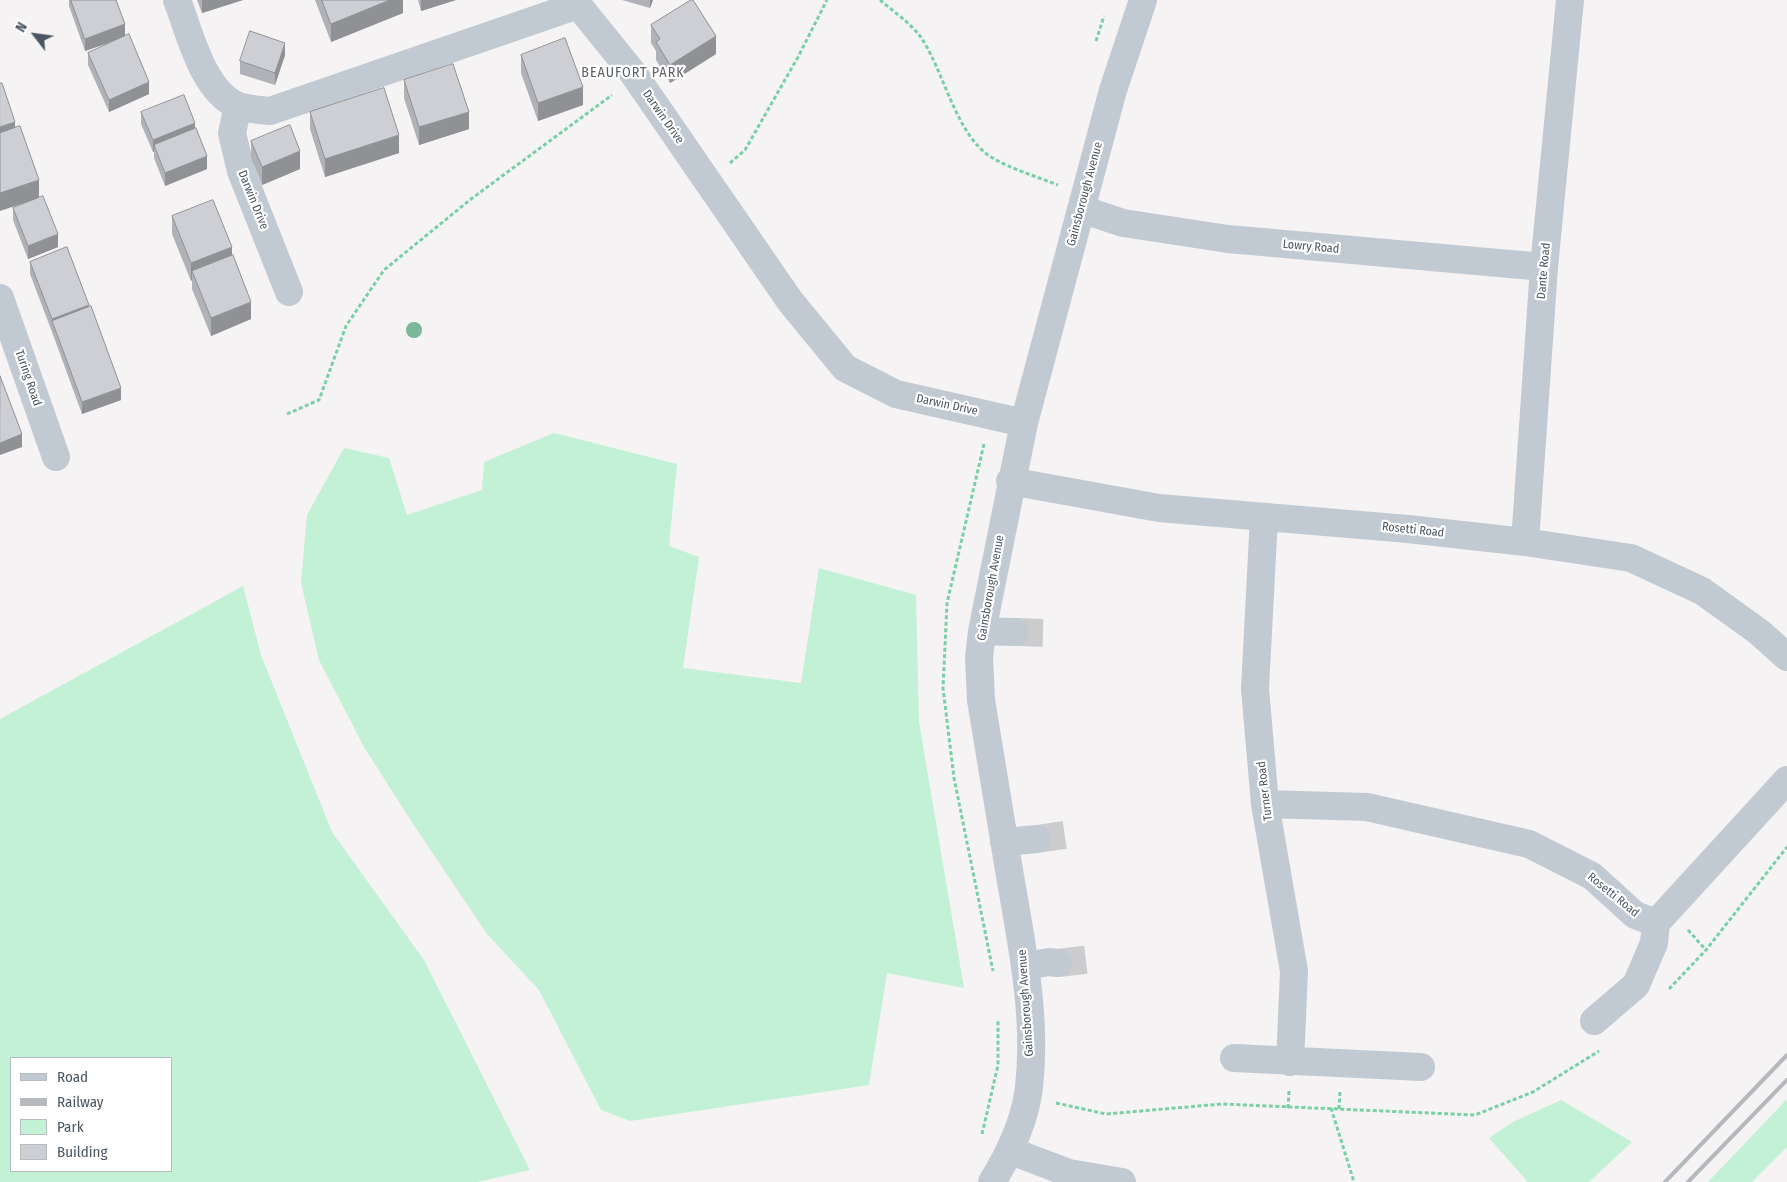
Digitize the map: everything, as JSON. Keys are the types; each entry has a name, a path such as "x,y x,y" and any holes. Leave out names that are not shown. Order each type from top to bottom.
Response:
{"street":[{"name":"Darwin Drive","path":"177,0 208,79 223,98 238,106 270,111 579,3 708,180 790,301 844,368 896,394 1024,423"},
{"name":"Gainsborough Avenue","path":"992,1182 1011,1151 1029,1090 1031,1050 1026,966 981,700 979,658 982,631 1010,481 1024,423 1113,90 1143,0"},
{"name":"Dante Road","path":"1525,542 1544,267 1570,0"},
{"name":"Darwin Drive","path":"238,106 232,134 240,171 289,292"},
{"name":"Lowry Road","path":"1081,209 1123,223 1228,239 1544,267"},
{"name":"Turing Road","path":"0,298 56,457"},
{"name":"Rosetti Road","path":"1010,481 1159,508 1408,529 1525,542 1631,558 1702,591 1759,632 1787,657"},
{"name":"Turner Road","path":"1264,517 1255,689 1265,804 1294,971 1290,1062"},
{"path":"982,631 1015,632"},
{"path":"1594,1021 1636,985 1654,943 1656,923 1787,780"},
{"name":"Rosetti Road","path":"1265,804 1367,807 1529,844 1592,876 1635,914 1656,923"},
{"path":"1004,842 1036,839"},
{"path":"1026,966 1049,962 1058,963"},
{"path":"1234,1058 1421,1067"},
{"path":"1011,1151 1069,1173 1122,1182"}],"path":[{"path":"708,180 745,150 808,40 827,0"},
{"path":"880,0 919,35 957,113 975,140 990,156 1014,168 1059,185"},
{"path":"287,414 319,400 346,326 384,270 471,200 581,120 634,77"},
{"path":"1706,950 1787,847"},
{"path":"1331,1108 1354,1182"}],"green space":[{"path":"554,433 677,464 669,546 699,557 683,668 801,683 819,568 916,595 919,722 964,988 887,973 869,1085 630,1121 601,1110 539,990 487,934 413,824 364,747 319,660 301,583 307,515 344,448 389,458 407,515 482,490 484,462"},
{"path":"243,586 261,655 332,832 424,960 530,1170 477,1182 0,1182 0,719"},
{"path":"1787,1099 1787,1147 1752,1182 1708,1182"},
{"path":"1561,1100 1632,1142 1589,1182 1528,1182 1489,1138 1513,1122"}],"building":[{"path":"71,0 116,0 125,24 85,39"},
{"path":"322,0 390,0 331,24"},
{"path":"693,0 716,36 670,65 656,42 660,39 651,25"},
{"path":"250,31 285,43 275,73 240,61"},
{"path":"129,34 149,82 109,100 88,53"},
{"path":"565,38 583,87 538,103 521,55"},
{"path":"453,64 469,112 419,127 404,80"},
{"path":"0,83 2,83 15,122 0,127"},
{"path":"384,88 399,135 325,159 310,112"},
{"path":"184,95 195,123 153,140 141,112"},
{"path":"290,125 300,151 262,167 251,141"},
{"path":"20,126 39,180 0,193 0,133"},
{"path":"196,128 207,156 165,173 154,145"},
{"path":"43,196 58,234 28,246 13,208"},
{"path":"213,200 232,247 191,263 172,216"},
{"path":"67,247 89,305 52,319 30,262"},
{"path":"233,255 251,302 211,318 192,271"},
{"path":"91,306 121,388 82,402 52,321"},
{"path":"0,376 22,434 0,443"}],"tunnel":[{"path":"1015,632 1047,633"},
{"path":"1037,839 1071,834"},
{"path":"1058,963 1092,959"}],"railway":[{"path":"1665,1182 1787,1055"},
{"path":"1688,1182 1787,1080"}],"district":[{"name":"BEAUFORT PARK","path":"633,73"}]}
